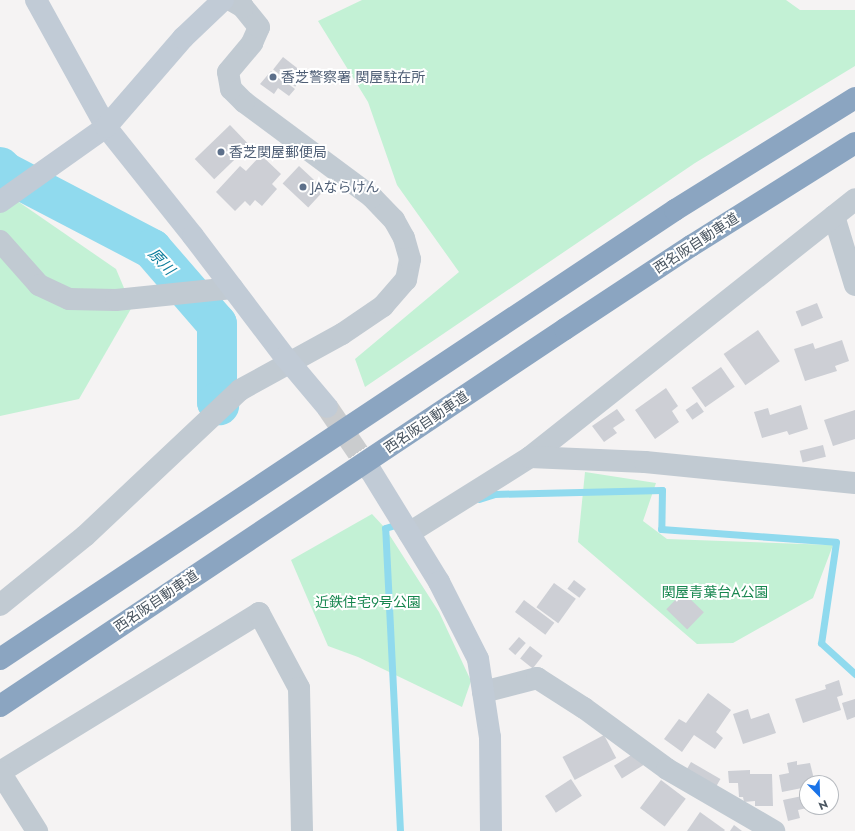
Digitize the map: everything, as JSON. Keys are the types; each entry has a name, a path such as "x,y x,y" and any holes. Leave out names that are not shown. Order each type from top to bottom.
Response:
{"highway":[{"path":"0,659 675,210 855,98"},
{"name":"西名阪自動車道","path":"0,706 691,246 855,143"}],"street":[{"path":"36,0 106,127 290,363 327,407"},
{"path":"0,202 106,127 183,38 223,0"},
{"path":"0,605 85,536 240,390 342,334 383,306 406,280 410,259 404,238 394,220 372,197 244,102 231,89 228,72 252,42 259,27 243,7 231,0"},
{"path":"410,533 530,458 855,199"},
{"path":"834,216 855,285"},
{"path":"0,241 39,285 68,300 116,300 232,288"},
{"path":"530,458 645,462 855,483"},
{"path":"372,473 439,582 478,659 490,737 491,831"},
{"path":"37,831 0,772 259,613 299,688 302,831"},
{"path":"483,692 537,678 584,708 667,769 774,831"}],"green space":[{"path":"362,0 786,0 800,10 855,10 855,66 695,163 365,387 355,359 459,272 397,185 368,102 318,21"},
{"path":"0,189 116,269 132,307 79,399 0,416"},
{"name":"関屋青葉台A公園","path":"585,472 656,483 643,521 667,539 833,545 813,598 733,643 697,644 578,542"},
{"name":"近鉄住宅９号公園","path":"372,514 385,528 439,612 471,681 462,707 358,657 328,646 291,560"}],"building":[{"path":"283,57 305,74 295,87 273,70"},
{"name":"香芝警察署 関屋駐在所","path":"271,71 295,89 289,96 278,88 274,94 260,84"},
{"path":"230,125 249,145 214,179 195,159"},
{"path":"261,155 281,174 272,184 277,189 262,206 255,200 250,206 245,201 235,211 216,192 240,166 246,171"},
{"name":"JAならけん","path":"299,166 325,190 308,207 283,184"},
{"path":"817,303 823,318 802,326 796,312"},
{"path":"758,330 780,361 745,385 724,354"},
{"path":"842,340 849,361 835,366 837,371 805,381 794,349 813,343 815,349"},
{"path":"721,367 735,387 705,407 692,388"},
{"path":"666,388 678,406 672,411 679,422 655,439 635,410"},
{"path":"697,402 704,412 692,420 686,410"},
{"path":"801,405 808,429 789,435 787,431 762,438 754,412 768,408 770,415"},
{"path":"617,409 625,420 613,428 617,433 604,442 592,426"},
{"path":"855,410 855,439 833,446 824,420"},
{"path":"823,445 826,457 803,462 800,451"},
{"path":"574,580 586,589 579,598 567,589"},
{"path":"554,583 576,599 558,623 536,607"},
{"path":"683,592 704,612 687,629 666,609"},
{"path":"524,600 554,623 545,635 515,612"},
{"path":"519,637 526,643 515,655 509,649"},
{"path":"530,646 543,656 533,668 520,659"},
{"path":"839,680 843,695 837,697 841,710 803,723 795,699 826,689 825,685"},
{"path":"708,693 731,710 716,732 723,738 715,749 694,735 682,752 664,739 679,719 686,723"},
{"path":"855,699 855,717 847,720 842,703"},
{"path":"748,709 751,719 769,713 776,733 743,744 733,714"},
{"path":"604,735 616,758 575,780 563,757"},
{"path":"636,752 644,765 622,778 614,766"},
{"path":"797,761 797,765 810,763 813,775 799,775 799,789 782,792 779,775 789,773 787,763"},
{"path":"691,762 720,779 716,787 686,770"},
{"path":"750,770 750,774 772,774 773,806 755,806 755,801 744,802 743,797 739,797 738,783 729,783 728,771"},
{"path":"571,779 582,796 556,813 545,796"},
{"path":"661,780 686,799 665,827 640,808"},
{"path":"799,797 798,810 800,818 788,821 783,800"},
{"path":"700,812 725,830 687,831"},
{"path":"734,825 742,831 730,831"}],"waterway":[{"name":"原川","path":"0,167 5,172 152,249 217,324 217,402 219,405"},
{"path":"479,499 494,494 662,490 661,529 836,542 821,643 855,674"},
{"path":"400,831 385,528 401,523"}],"tunnel":[{"path":"327,407 372,473"}],"place":[{"name":"香芝警察署 関屋駐在所","path":"273,77"},
{"name":"香芝関屋郵便局","path":"221,152"},
{"name":"JAならけん","path":"303,187"}]}
